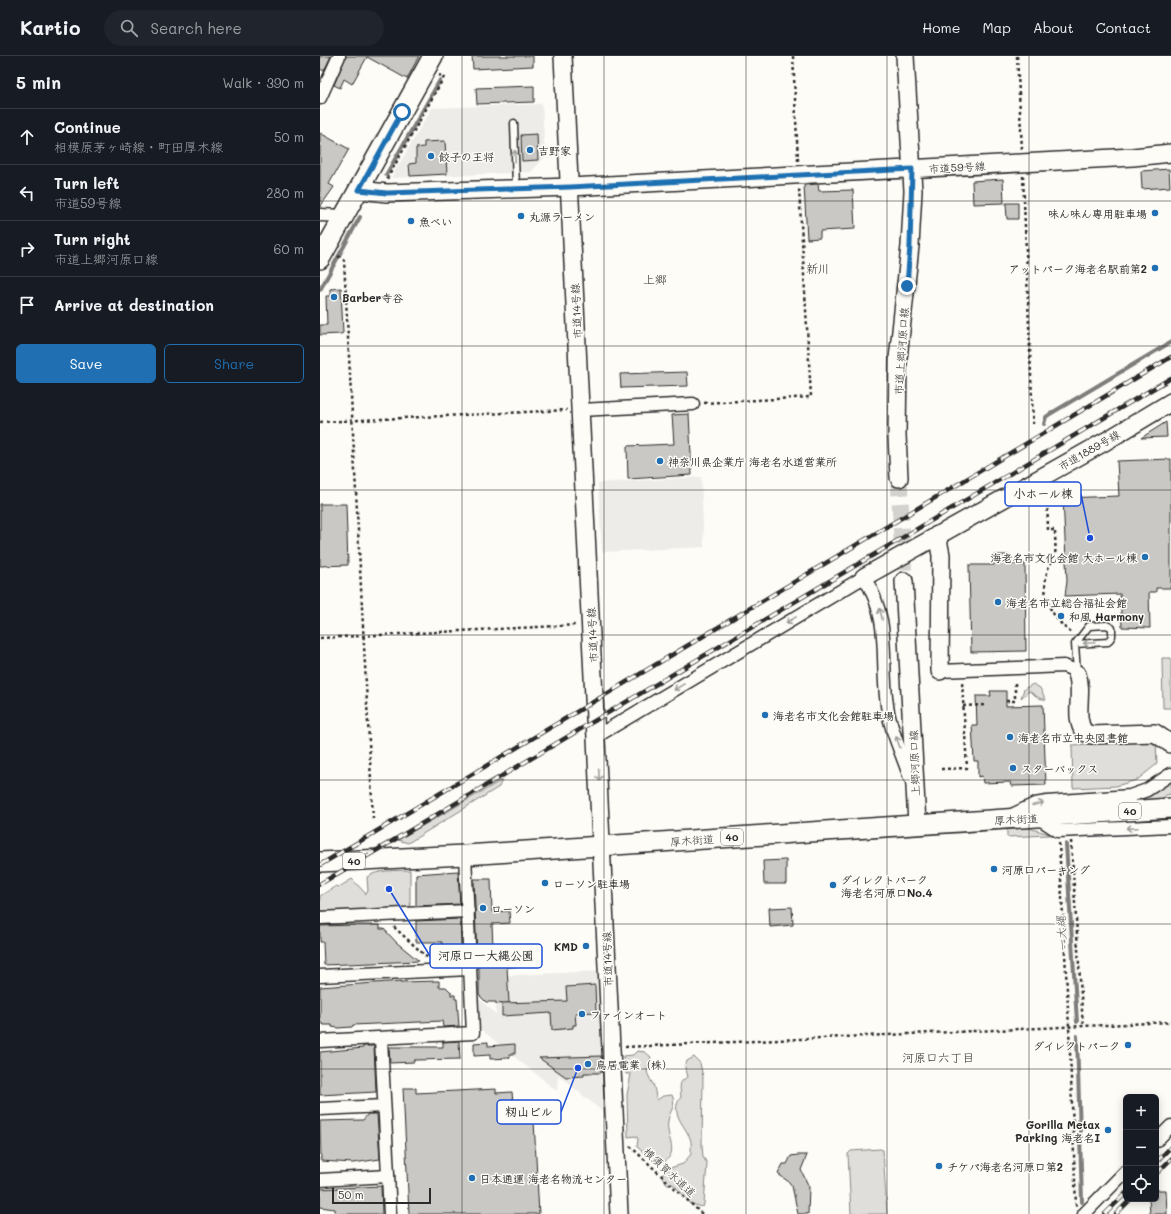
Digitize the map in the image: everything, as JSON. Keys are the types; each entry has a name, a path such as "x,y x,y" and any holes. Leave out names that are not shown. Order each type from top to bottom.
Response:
{"main road":[{"path":"320,259 359,190 435,65"},
{"name":"厚木街道","path":"320,862 1171,808"}],"street":[{"path":"320,98 339,56"},
{"name":"市道14号線","path":"564,56 619,1214"},
{"name":"市道上郷河原口線","path":"899,478 897,436 898,359 910,246 912,169 905,56"},
{"name":"市道59号線","path":"359,190 387,193 570,187 1133,157 1171,153"},
{"path":"320,215 344,216"},
{"name":"市道1889号線","path":"864,577 1106,441 1171,402"},
{"path":"581,410 693,404"},
{"path":"937,535 941,555 940,671 1064,666 1077,674 1079,681 1080,725 1084,732 1091,735 1155,733 1171,744"},
{"path":"597,736 864,577 874,595 881,614 887,706 915,792"},
{"name":"上郷河原口線","path":"904,581 912,702 916,824"},
{"path":"1002,819 1035,804 1130,796 1147,790 1171,774"},
{"path":"1037,817 1064,831 1171,826"},
{"path":"320,1041 473,1033 465,854"},
{"path":"320,918 468,910"},
{"path":"320,976 470,969"},
{"path":"381,1039 390,1214"},
{"path":"320,1109 384,1106"},
{"path":"1159,1138 1171,1126"},
{"path":"1084,1214 1123,1174"},
{"path":"320,1180 388,1176"}],"lane":[{"path":"514,123 516,188"},
{"path":"1075,644 1108,642 1112,636 1112,628 1107,625 1088,626 1075,644 1077,674"}],"path":[{"path":"693,404 810,397 793,56"},
{"path":"1017,56 1023,163 1033,424"},
{"path":"386,184 444,78 435,65"},
{"path":"342,258 344,260 373,819"},
{"path":"320,422 581,410"},
{"path":"1047,487 1048,530 1055,530 1055,557 1048,567 1047,574 1048,605 1056,619 1070,632"},
{"path":"320,638 591,624"},
{"path":"941,769 967,768 962,677"},
{"path":"1006,701 1015,701 1015,682"},
{"path":"963,706 984,705"},
{"path":"1046,736 1068,736"},
{"path":"1064,831 1073,864 1081,1026"},
{"path":"1064,831 1076,1214"},
{"path":"380,915 442,970"},
{"path":"611,1048 1171,1022"},
{"name":"横須賀水道道","path":"626,1142 702,1214"}],"shaded area":[{"path":"542,104 545,157 531,172 391,178 432,108"},
{"path":"701,477 704,547 602,552 598,483"},
{"path":"1162,658 1171,658 1171,708 1163,708"},
{"path":"1033,684 1040,688 1046,700 1039,698 1029,691 1021,698 1024,689"},
{"path":"1156,741 1157,764 1137,780 1116,786 1073,788 1072,745"},
{"path":"1171,779 1171,794 1166,795 1162,799 1136,800"},
{"path":"502,780 499,787 408,843 398,840"},
{"path":"1029,828 1049,835 1007,837 1007,829"},
{"path":"410,870 410,908 320,911 320,896 336,886 339,887 352,879 366,894 368,891 367,877 371,874"},
{"path":"600,971 608,1116 558,1075 557,1091 478,1027 477,997 496,1014 496,976"},
{"path":"637,1051 645,1052 651,1057 647,1071 654,1086 657,1100 663,1096 672,1095 674,1103 668,1121 672,1151 670,1156 659,1165 637,1147 638,1139 636,1136 628,1137 627,1095 631,1074 626,1074 623,1056 633,1055"},
{"path":"694,1057 700,1063 703,1077 702,1145 703,1157 707,1163 703,1207 691,1204 673,1184 669,1185 663,1180 662,1175 670,1168 683,1164 691,1154 691,1140 679,1118 676,1108 681,1097 681,1082 688,1077 685,1066 687,1061"},
{"path":"883,1150 887,1214 851,1214 848,1154 851,1151"}],"building":[{"path":"320,56 331,56 324,71 320,69"},
{"path":"346,56 419,56 407,79 367,57 352,84 344,79 340,88 334,85"},
{"path":"472,56 533,56 533,66 473,69"},
{"path":"534,86 534,102 477,104 476,88"},
{"path":"320,133 349,149 329,184 334,187 320,207"},
{"name":"吉野家","path":"537,134 538,160 522,161 521,135"},
{"name":"餃子の王将","path":"445,141 447,174 410,176 409,164 416,163 416,148 424,147 424,142"},
{"path":"1169,169 1170,187 1142,189 1141,171"},
{"path":"1003,179 1004,203 973,204 972,181"},
{"path":"818,184 819,191 853,190 855,229 820,231 820,238 807,239 804,185"},
{"path":"1006,203 1018,203 1018,219 1007,219"},
{"path":"341,288 343,333 320,335 320,325 327,325 326,296 330,296 330,289"},
{"path":"687,372 688,386 621,388 620,374"},
{"name":"神奈川県企業庁 海老名水道営業所","path":"689,414 692,475 628,479 627,446 674,444 672,415"},
{"path":"1166,422 1167,437 1141,438"},
{"path":"1171,459 1171,588 1156,588 1156,592 1149,592 1150,628 1122,627 1120,594 1065,596 1067,581 1063,498 1119,496 1117,461"},
{"path":"320,504 346,504 348,565 320,566"},
{"name":"海老名市立総合福祉会館","path":"994,555 1009,555 1009,564 1025,564 1026,651 971,652 969,565 994,565"},
{"name":"海老名市立中央図書館","path":"990,691 1006,691 1006,706 1043,705 1046,785 1011,786 1010,782 983,783 982,776 978,777 978,761 974,761 972,725 977,725 976,696 991,696"},
{"path":"786,860 786,884 764,884 763,861"},
{"path":"458,871 460,904 416,906 416,874"},
{"path":"474,879 491,879 492,912 509,911 510,923 492,924 493,947 529,946 529,966 507,967 509,1003 496,1004 496,1002 486,1002 479,995 479,960 477,960"},
{"path":"792,907 793,925 770,927 769,908"},
{"path":"460,919 462,961 443,961 442,942 416,942 416,921"},
{"path":"380,925 380,929 384,929 396,942 419,961 324,965 323,942 320,942 320,926"},
{"path":"402,981 401,982 439,981 439,987 446,987 451,992 451,995 455,995 455,999 457,999 459,1026 443,1027 442,1021 353,1025 352,1027 338,1028 332,1027 332,1025 324,1025 320,1022 320,987"},
{"path":"595,985 596,1012 575,1013 576,1025 573,1025 573,1028 552,1030 551,1013 502,1016 502,1003 567,1001 566,987"},
{"path":"459,1041 460,1059 414,1060 414,1062 390,1063 389,1047 443,1047 443,1042"},
{"path":"488,1042 488,1046 515,1044 515,1054 510,1054 510,1058 490,1059 490,1055 474,1056 474,1043"},
{"path":"363,1046 374,1046 376,1092 320,1095 320,1052 363,1048"},
{"path":"601,1056 601,1073 584,1073 584,1076 566,1077 539,1058"},
{"name":"日本通運 海老名物流センター","path":"403,1088 416,1088 416,1093 496,1089 496,1093 512,1092 513,1103 517,1103 518,1121 534,1121 539,1214 409,1214"},
{"path":"368,1114 377,1114 380,1159 353,1163 321,1161 320,1121 363,1120"},
{"path":"807,1155 801,1170 809,1187 808,1214 798,1214 792,1186 778,1174 783,1164 787,1164 791,1156"},
{"path":"381,1186 382,1214 335,1214 335,1209 320,1207 320,1189"},
{"path":"1159,1190 1166,1190 1167,1214 1150,1214 1149,1202 1159,1202"}],"waterway":[{"path":"386,175 440,80"},
{"path":"320,290 360,217"},
{"path":"1044,424 1046,417 1050,414 1171,342"},
{"name":"一大縄","path":"1066,844 1077,1022"},
{"name":"一大縄","path":"1077,1036 1082,1202"}],"tunnel":[{"path":"899,478 904,581"}],"railway":[{"path":"320,865 1171,357"},
{"path":"320,884 1171,378"},
{"path":"1159,1159 1171,1147"},
{"path":"1159,1171 1171,1159"},
{"path":"1105,1214 1123,1196"},
{"path":"1116,1214 1128,1202"}],"place":[{"name":"吉野家","path":"530,150"},
{"name":"餃子の王将","path":"431,156"},
{"name":"味ん味ん専用駐車場","path":"1155,213"},
{"name":"丸源ラーメン","path":"521,216"},
{"name":"魚べい","path":"411,221"},
{"name":"アットパーク海老名駅前第2","path":"1155,268"},
{"name":"Barber寺谷","path":"334,297"},
{"name":"神奈川県企業庁 海老名水道営業所","path":"660,461"},
{"name":"小ホール棟","path":"1090,538"},
{"name":"海老名市文化会館 大ホール棟","path":"1145,557"},
{"name":"海老名市立総合福祉会館","path":"998,602"},
{"name":"和風 Harmony","path":"1061,616"},
{"name":"海老名市文化会館駐車場","path":"765,715"},
{"name":"海老名市立中央図書館","path":"1010,737"},
{"name":"スターバックス","path":"1013,768"},
{"name":"河原口パーキング","path":"994,869"},
{"name":"ローソン駐車場","path":"545,883"},
{"name":"ダイレクトパーク 海老名河原口No.4","path":"833,885"},
{"name":"河原口一大縄公園","path":"389,889"},
{"name":"ローソン","path":"483,908"},
{"name":"KMD","path":"586,946"},
{"name":"ファインオート","path":"582,1014"},
{"name":"ダイレクトパーク","path":"1128,1045"},
{"name":"鳥居電業（株）","path":"588,1064"},
{"name":"籾山ビル","path":"578,1068"},
{"name":"Gorilla Metax Parking 海老名I","path":"1108,1130"},
{"name":"チケパ海老名河原口第2","path":"939,1166"},
{"name":"日本通運 海老名物流センター","path":"472,1178"}],"district":[{"name":"新川","path":"818,268"},
{"name":"上郷","path":"655,279"},
{"name":"河原口六丁目","path":"938,1057"}],"route":[{"path":"402,112 359,190 371,193 387,193 570,187 912,169 913,191 907,286"}]}
